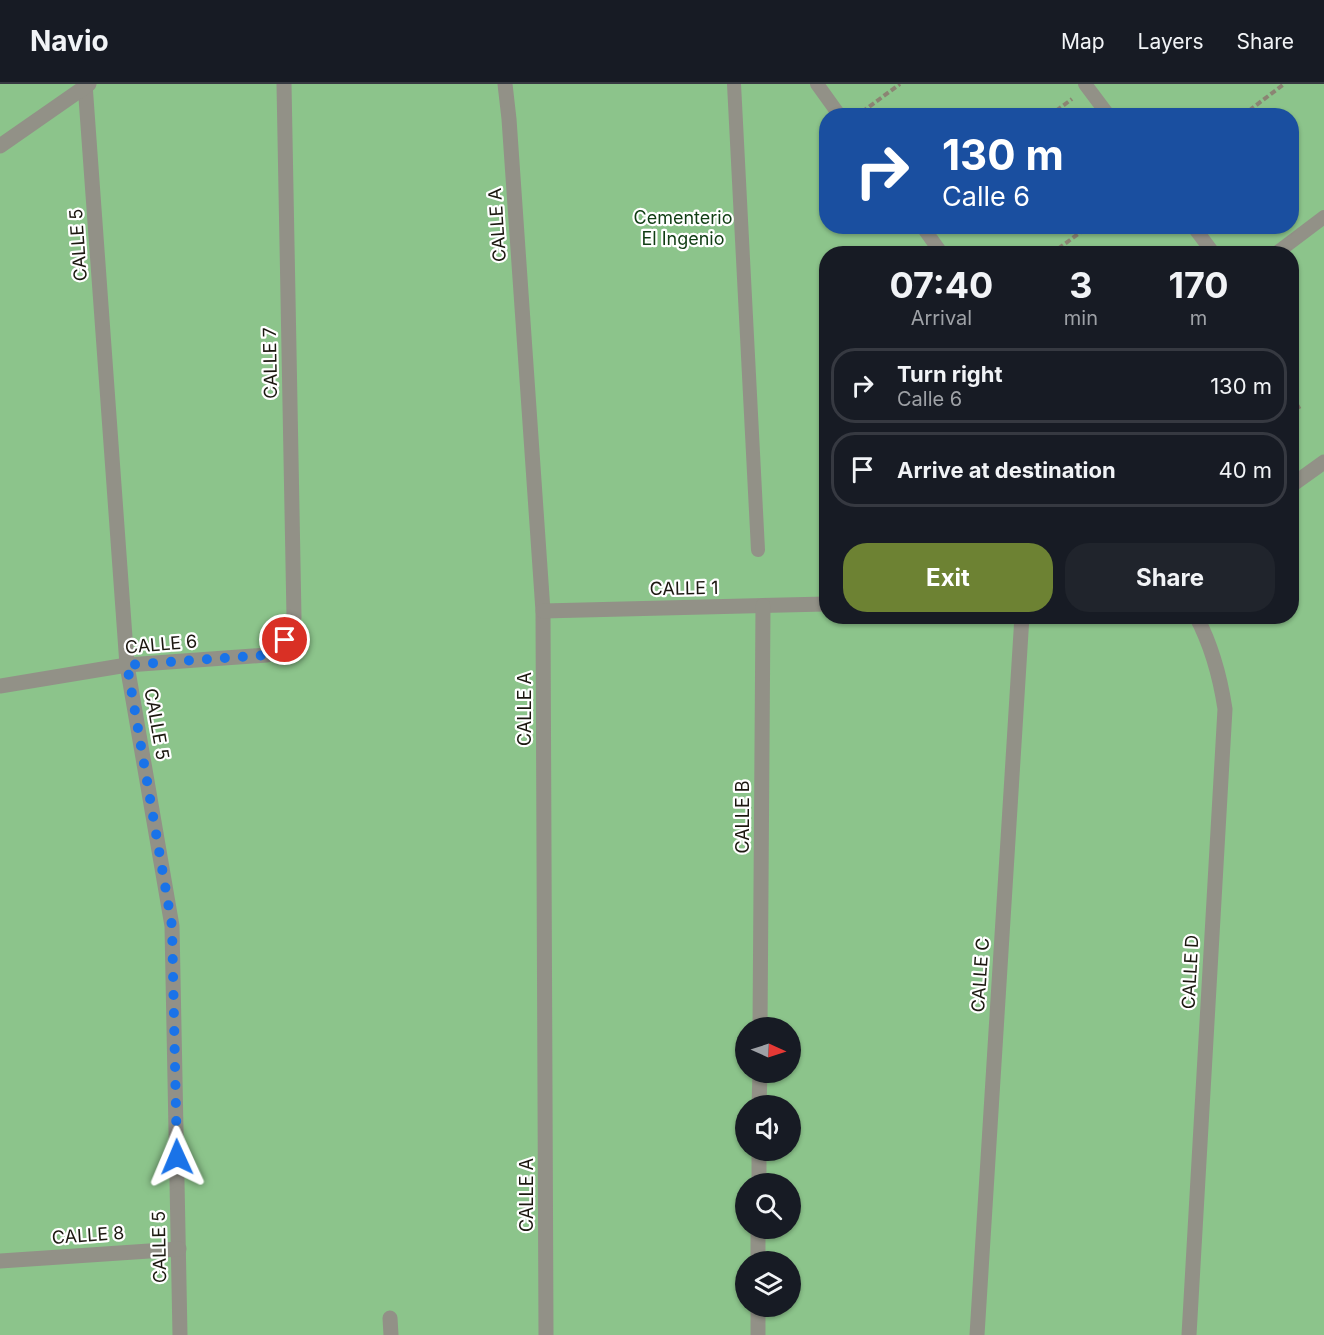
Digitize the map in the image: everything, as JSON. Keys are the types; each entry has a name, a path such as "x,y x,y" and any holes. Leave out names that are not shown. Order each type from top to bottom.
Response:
{"street":[{"name":"CALLE 7","path":"284,84 294,617 285,640"},
{"name":"CALLE A","path":"505,84 543,611 546,1335"},
{"path":"0,146 87,85"},
{"name":"CALLE 5","path":"87,85 127,665 172,926 180,1335"},
{"path":"1299,480 1324,462"},
{"name":"CALLE 1","path":"543,611 819,604"},
{"name":"CALLE B","path":"760,1017 763,606"},
{"name":"CALLE C","path":"977,1335 1021,624"},
{"name":"CALLE D","path":"1189,1335 1225,709 1220,680 1209,644 1200,624"},
{"name":"CALLE 6","path":"0,686 127,665 267,655 285,640"},
{"name":"CALLE 8","path":"0,1261 179,1249"},
{"path":"758,1317 758,1335"},
{"path":"390,1318 391,1335"}],"lane":[{"path":"734,84 758,550"},
{"path":"817,84 834,108"},
{"path":"1087,86 1103,108"},
{"path":"1286,246 1324,217"}],"path":[{"path":"867,108 900,84"},
{"path":"1252,108 1284,84"},
{"path":"1059,108 1087,86"},
{"path":"1062,246 1078,234"}],"green space":[{"name":"Cementerio El Ingenio","path":"0,84 1324,84 1324,1335 0,1335"}],"route":[{"path":"177,1157 172,926 127,665 267,655 285,640"}]}
